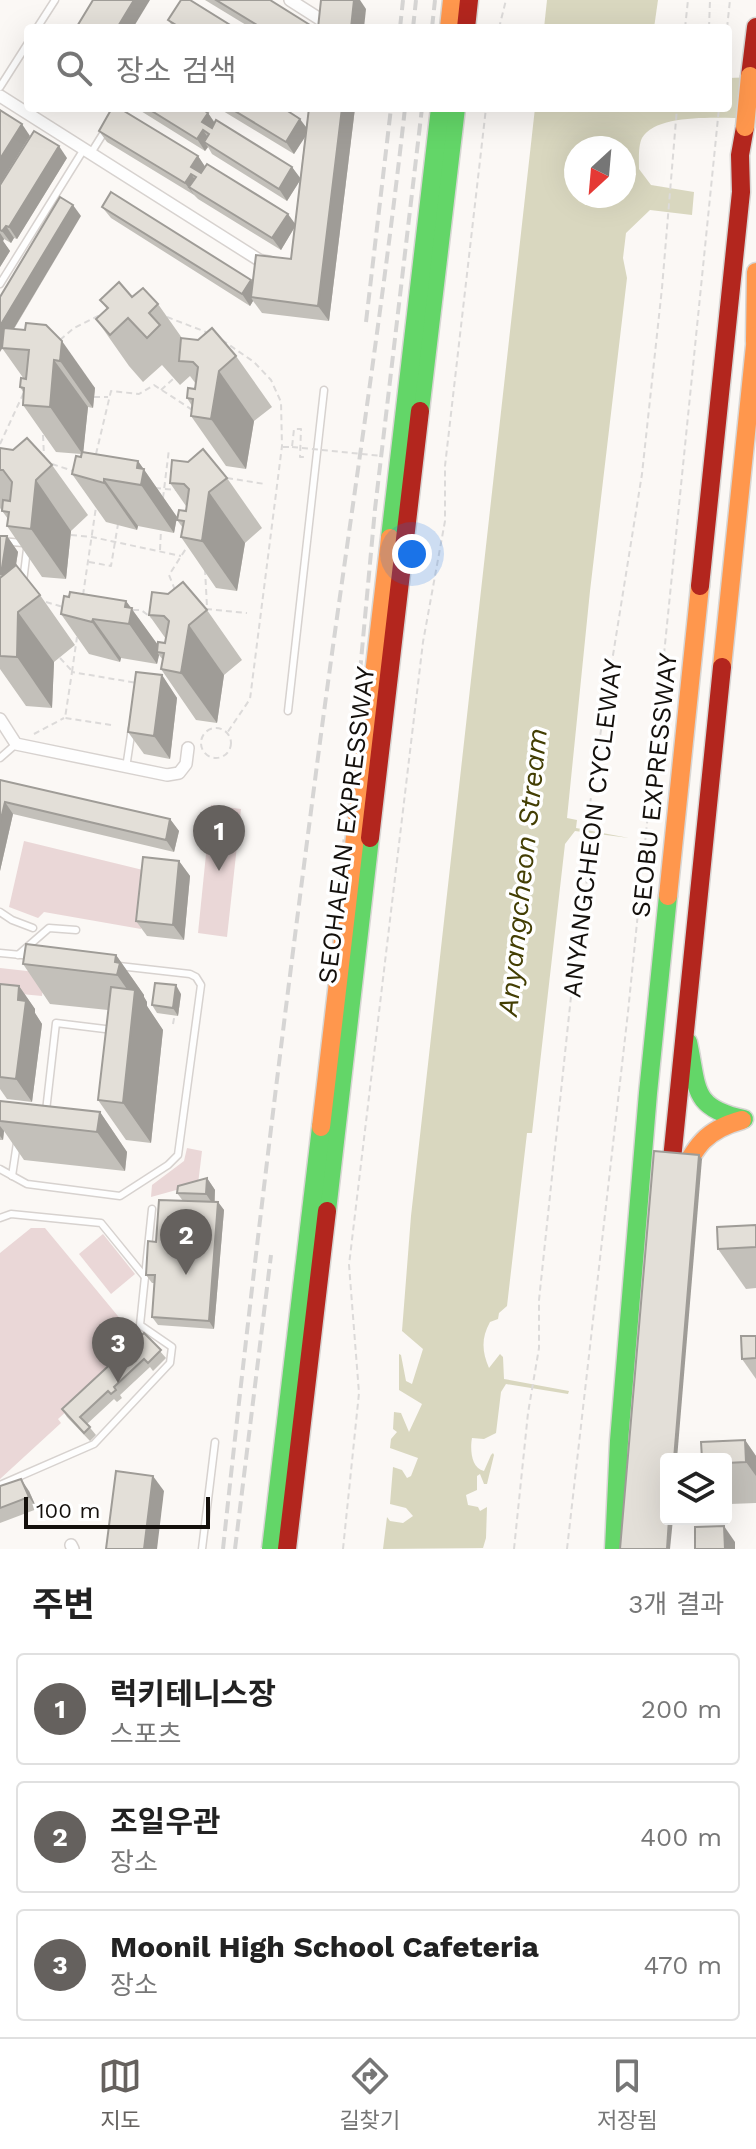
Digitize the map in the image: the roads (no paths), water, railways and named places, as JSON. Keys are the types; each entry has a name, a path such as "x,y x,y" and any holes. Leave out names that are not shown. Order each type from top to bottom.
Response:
{"highway":[{"path":"449,24 452,0"},
{"path":"466,24 469,0"},
{"name":"SEOBU EXPRESSWAY","path":"614,1549 619,1441 648,1093 741,192 740,155 750,134 750,76 756,27"},
{"name":"SEOHAEAN EXPRESSWAY","path":"271,1549 440,112"},
{"name":"SEOHAEAN EXPRESSWAY","path":"287,1549 456,112"},
{"name":"SEOBU EXPRESSWAY","path":"750,1119 723,1124 703,1136 668,1200 755,338 756,272"},
{"path":"684,1026 705,1106 750,1119"},
{"path":"601,1549 619,1441"}],"street":[{"path":"290,0 318,12 326,24"},
{"path":"0,96 24,111"},
{"path":"25,112 259,260 285,264"},
{"path":"0,719 16,744 167,775 179,773 186,764 188,748"}],"lane":[{"path":"40,24 55,0"},
{"path":"0,87 24,49"},
{"path":"0,284 87,151 112,119"},
{"path":"288,711 324,390"},
{"path":"0,541 28,543 21,596"},
{"path":"126,768 135,714"},
{"path":"0,758 16,744"},
{"path":"0,912 33,928"},
{"path":"18,955 49,928 76,930"},
{"path":"0,953 49,958"},
{"path":"0,1169 27,1184 121,1196 178,1155 201,985 190,974 112,965"},
{"path":"45,1114 56,1023 124,1032"},
{"path":"33,1113 59,1116"},
{"path":"12,1176 17,1137"},
{"path":"0,1485 94,1444 170,1363 172,1347 140,1325 152,1209"},
{"path":"0,1218 11,1214 101,1223 145,1277"},
{"path":"202,1549 215,1442"}],"water":[{"path":"547,0 658,0 655,24 544,24"},
{"name":"Anyangcheon Stream","path":"756,77 756,118 677,120 650,129 640,145 639,169 651,185 694,192 692,215 650,210 626,233 623,258 627,278 567,818 577,820 576,828 629,838 575,831 565,844 532,1133 527,1133 507,1306 499,1313 498,1319 490,1322 484,1339 489,1368 500,1354 503,1357 504,1379 569,1391 568,1394 506,1384 501,1392 496,1433 484,1439 472,1438 472,1458 476,1466 484,1471 491,1455 494,1455 487,1484 484,1484 480,1474 477,1476 477,1490 466,1495 468,1505 478,1507 480,1511 487,1507 483,1548 383,1549 387,1517 390,1521 403,1523 413,1516 406,1508 390,1504 393,1467 402,1470 407,1478 411,1476 418,1458 390,1448 391,1439 397,1432 393,1429 394,1412 401,1413 409,1432 422,1404 399,1390 399,1354 406,1381 412,1384 423,1349 402,1331 411,1216 535,112 732,112 732,78"}],"railway":[{"path":"400,24 403,0"},
{"path":"413,24 416,0"},
{"path":"432,24 435,0"},
{"path":"366,322 391,112"},
{"path":"223,1549 290,978 405,112"},
{"path":"265,1549 324,1062 375,509 422,112"},
{"path":"235,1549 271,1255"}],"place":[{"name":"럭키테니스장","path":"219,871"},
{"name":"조일우관","path":"186,1275"},
{"name":"Moonil High School Cafeteria","path":"118,1383"}]}
